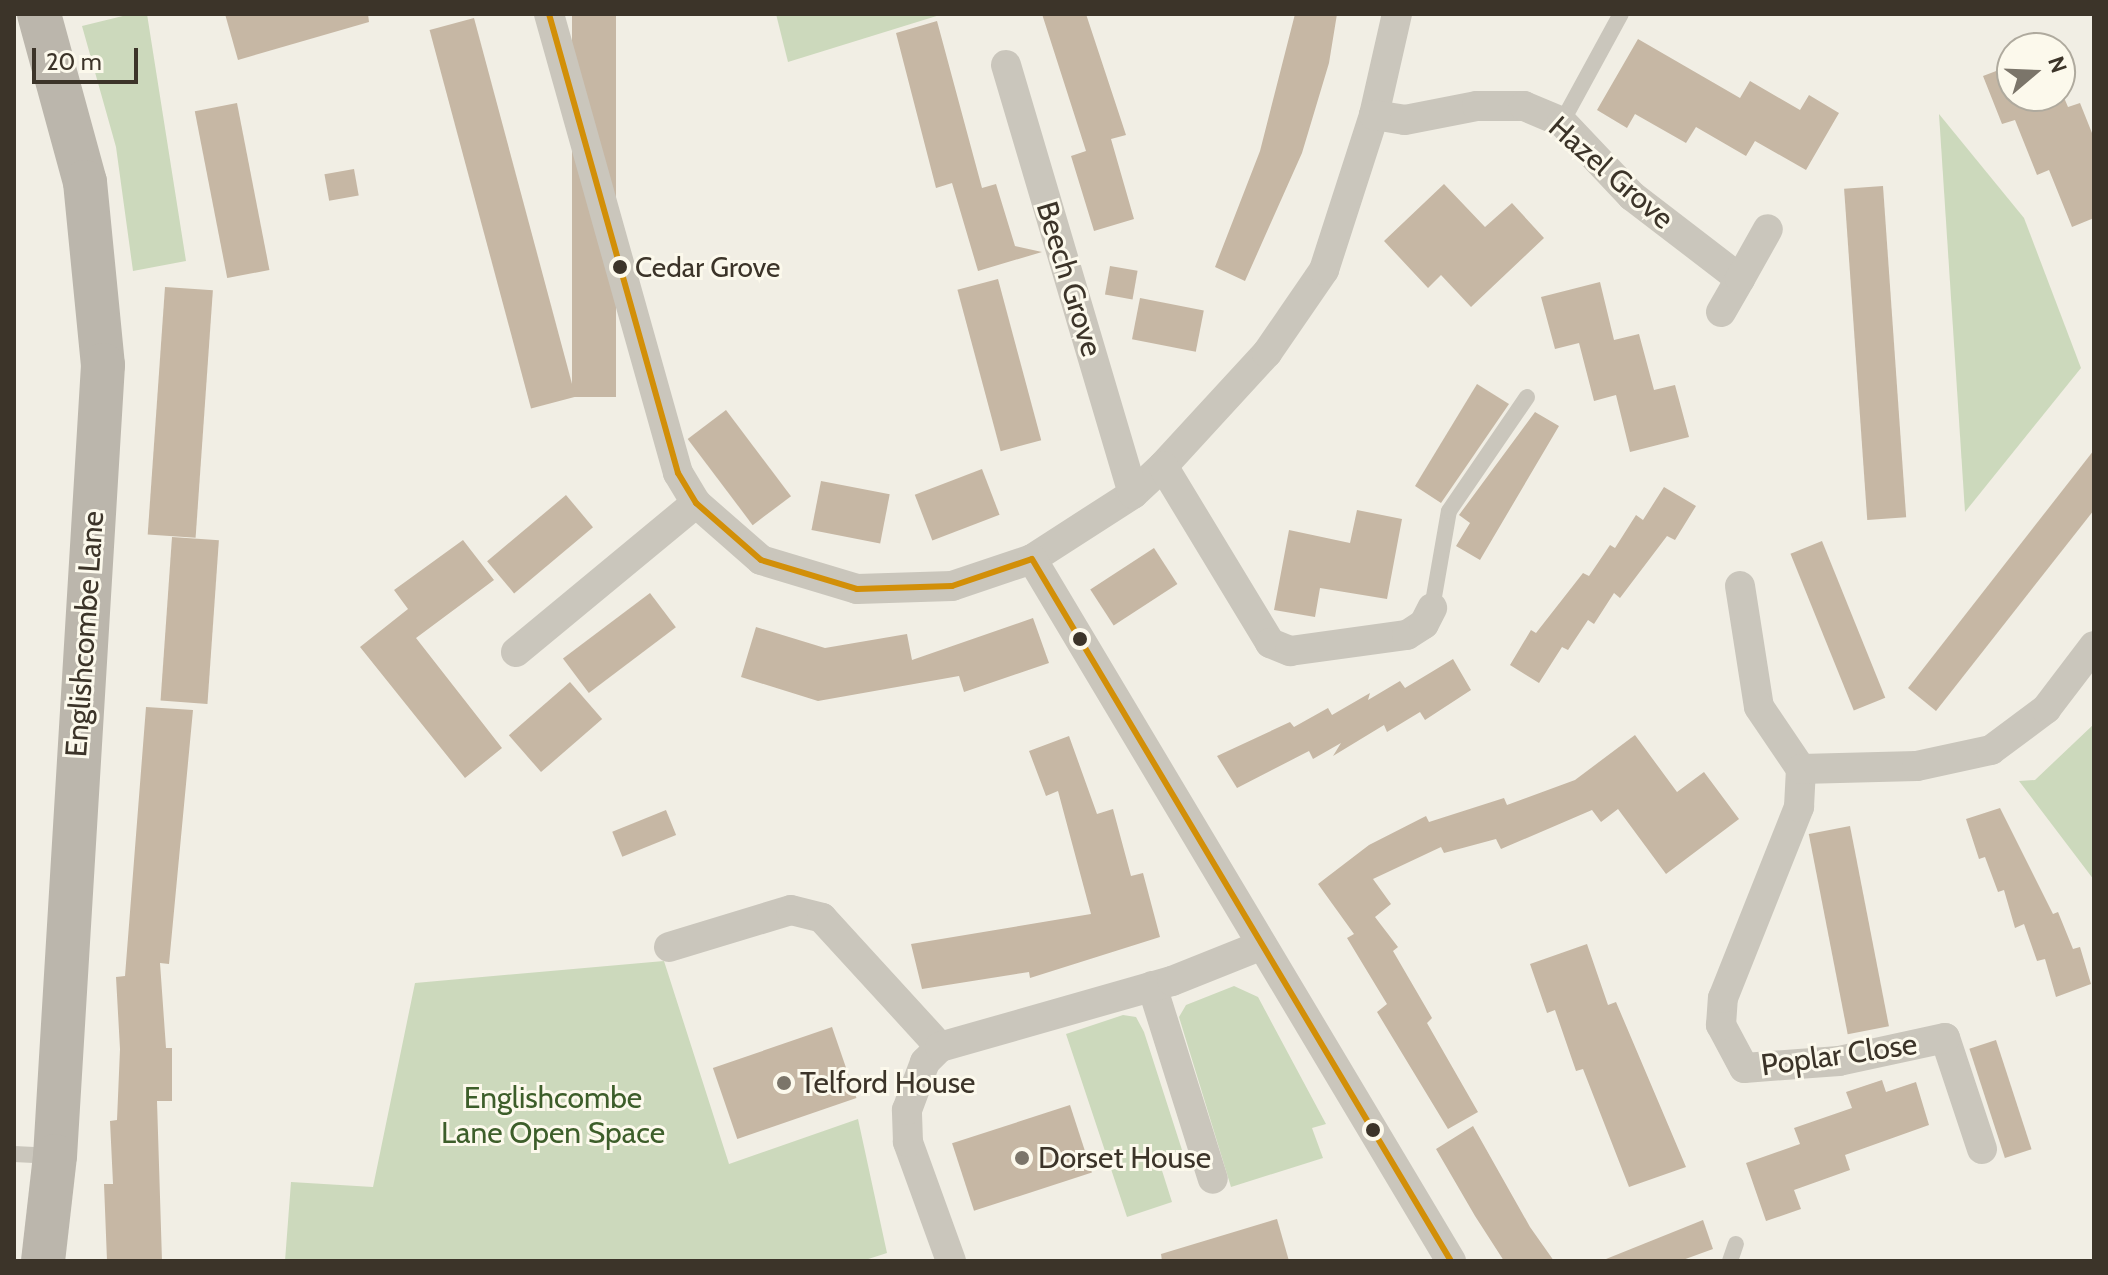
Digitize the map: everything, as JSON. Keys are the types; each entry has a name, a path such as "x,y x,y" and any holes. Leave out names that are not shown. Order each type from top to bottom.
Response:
{"street":[{"path":"14,16 27,14"},
{"name":"Englishcombe Lane","path":"39,14 85,182 103,365 35,1155 43,1261"},
{"path":"549,14 678,473 696,503 761,560 857,589 952,586 1032,559 1133,494 1163,466 1267,353 1324,270 1374,115 1397,14"},
{"name":"Beech Grove","path":"1006,65 1133,494"},
{"name":"Hazel Grove","path":"1374,115 1405,120 1477,106 1524,106 1562,122 1632,196 1740,279"},
{"path":"1721,312 1768,229"},
{"path":"1163,466 1270,643 1290,651 1407,635 1424,624 1432,608"},
{"path":"516,652 696,503"},
{"path":"1032,559 1451,1261"},
{"path":"1740,586 1759,707 1801,769 1917,766 1991,750 2046,709 2094,646"},
{"name":"Poplar Close","path":"1801,769 1799,807 1723,998 1728,1047 1744,1068 1782,1069 1945,1038 1982,1149"},
{"path":"669,947 791,910 822,918 940,1047"},
{"path":"951,1261 908,1142 913,1084 940,1047 1152,986 1262,945"},
{"path":"1152,986 1213,1179"}],"lane":[{"path":"1562,122 1621,14"},
{"path":"1432,608 1449,511 1527,397"},
{"path":"1730,1261 1736,1244"}],"green space":[{"path":"131,14 147,14 186,261 133,271 116,147 82,26"},
{"path":"776,14 943,14 788,62"},
{"path":"1939,114 2024,218 2081,368 1965,512"},
{"path":"2094,724 2094,880 2019,781 2035,780"},
{"name":"Englishcombe Lane Open Space","path":"664,961 729,1164 858,1119 887,1253 862,1261 285,1261 291,1182 373,1187 415,983"},
{"path":"1234,986 1258,997 1326,1124 1312,1128 1323,1158 1231,1187 1179,1017 1186,1005"},
{"path":"1123,1015 1136,1017 1144,1032 1182,1150 1158,1158 1172,1202 1127,1217 1066,1034"}],"building":[{"path":"225,14 368,14 369,22 238,60"},
{"path":"572,14 616,14 616,397 572,397"},
{"path":"1042,14 1086,14 1126,135 1111,139 1134,219 1094,231 1071,156 1086,151"},
{"path":"1295,14 1337,14 1329,63 1302,153 1245,281 1215,267 1260,151"},
{"path":"474,18 575,397 531,409 430,30"},
{"path":"937,21 982,188 996,184 1015,246 1042,252 978,271 952,183 936,188 896,33"},
{"path":"1638,39 1740,98 1750,81 1800,110 1809,95 1839,113 1806,170 1755,141 1746,156 1696,127 1686,143 1635,114 1627,128 1597,110"},
{"path":"1996,71 1996,109 1983,76"},
{"path":"237,103 269,270 227,278 195,111"},
{"path":"2080,103 2094,138 2094,218 2072,227 2049,170 2037,175 2015,120 2002,124 1997,112 2076,112 2076,104"},
{"path":"354,169 359,196 329,201 324,174"},
{"path":"1444,184 1485,227 1512,203 1544,238 1471,307 1441,275 1428,288 1384,241"},
{"path":"1883,186 1906,517 1867,520 1844,189"},
{"path":"1110,266 1138,271 1133,299 1105,295"},
{"path":"998,279 1041,440 1001,451 957,290"},
{"path":"1600,282 1614,340 1639,334 1654,390 1675,385 1689,437 1630,452 1616,395 1594,401 1579,343 1555,349 1541,297"},
{"path":"165,287 213,290 196,538 148,534"},
{"path":"1140,298 1204,310 1196,352 1132,339"},
{"path":"1477,384 1509,404 1441,503 1415,486"},
{"path":"726,410 791,496 753,525 688,439"},
{"path":"1535,412 1559,426 1480,560 1456,546 1470,523 1459,515"},
{"path":"2094,450 2094,510 1936,711 1908,688"},
{"path":"982,469 1000,515 932,541 915,495"},
{"path":"821,481 890,494 880,543 811,530"},
{"path":"1664,487 1696,506 1675,540 1667,536 1620,598 1614,593 1594,624 1588,620 1568,650 1562,647 1539,683 1510,665 1531,630 1536,633 1583,573 1589,576 1610,545 1615,548 1636,515 1643,520"},
{"path":"566,495 593,527 514,593 487,561"},
{"path":"1357,510 1402,519 1387,599 1320,588 1315,617 1274,610 1289,530 1350,543"},
{"path":"172,537 219,540 207,704 161,701"},
{"path":"463,540 494,580 416,638 502,748 465,778 360,647 408,609 394,590"},
{"path":"1822,541 1885,698 1854,710 1790,554"},
{"path":"1154,548 1177,584 1114,625 1090,589"},
{"path":"650,593 676,627 589,693 563,659"},
{"path":"1033,618 1049,663 964,692 959,676 818,701 741,677 756,627 825,648 907,634 912,660"},
{"path":"1453,659 1471,690 1425,720 1420,712 1387,732 1384,725 1333,756 1341,743 1313,759 1309,751 1237,788 1217,756 1290,722 1294,727 1328,708 1332,715 1370,693 1368,700 1400,681 1405,688"},
{"path":"570,682 602,719 541,772 509,735"},
{"path":"146,707 193,710 169,964 160,963 166,1048 172,1048 172,1101 157,1101 162,1261 107,1261 104,1184 113,1184 110,1121 117,1120 120,1049 116,977 125,976"},
{"path":"1635,735 1677,792 1704,772 1739,819 1666,874 1618,809 1601,822 1592,810 1501,849 1496,839 1444,853 1441,847 1373,879 1391,904 1375,917 1398,947 1393,951 1432,1018 1427,1023 1478,1112 1448,1129 1377,1012 1387,1004 1347,938 1354,934 1318,884 1369,845 1426,816 1429,822 1504,798 1507,805 1575,780"},
{"path":"1069,736 1097,814 1113,809 1131,876 1143,873 1160,937 1030,978 1029,972 922,989 911,944 1091,914 1058,791 1046,796 1029,751"},
{"path":"2000,808 2053,914 2058,912 2073,949 2080,947 2091,984 2056,997 2045,959 2037,961 2024,924 2015,928 2004,890 1998,892 1985,857 1979,859 1966,819"},
{"path":"666,810 676,835 622,857 612,832"},
{"path":"1850,826 1889,1026 1848,1034 1809,834"},
{"path":"1587,944 1608,1005 1616,1002 1686,1167 1629,1187 1583,1069 1576,1071 1555,1010 1547,1013 1530,964"},
{"name":"Telford House","path":"832,1027 856,1098 737,1139 713,1068"},
{"path":"1996,1040 2032,1149 2005,1158 1969,1049"},
{"path":"1882,1080 1886,1092 1916,1082 1929,1125 1845,1155 1850,1170 1794,1190 1801,1209 1766,1221 1746,1163 1800,1144 1794,1128 1852,1108 1846,1092"},
{"name":"Dorset House","path":"1070,1105 1092,1173 974,1211 952,1143"},
{"path":"1473,1126 1530,1227 1554,1261 1504,1261 1475,1216 1436,1149"},
{"path":"1277,1219 1289,1261 1162,1261 1161,1254"},
{"path":"1703,1220 1713,1249 1680,1261 1601,1261"}],"transit line":[{"path":"549,14 678,473 696,503 761,560 857,589 952,586 1032,559"},
{"path":"1032,559 1451,1261"}],"place":[{"name":"Cedar Grove","path":"620,267"},
{"name":"Telford House","path":"784,1083"},
{"name":"Dorset House","path":"1022,1158"}]}
